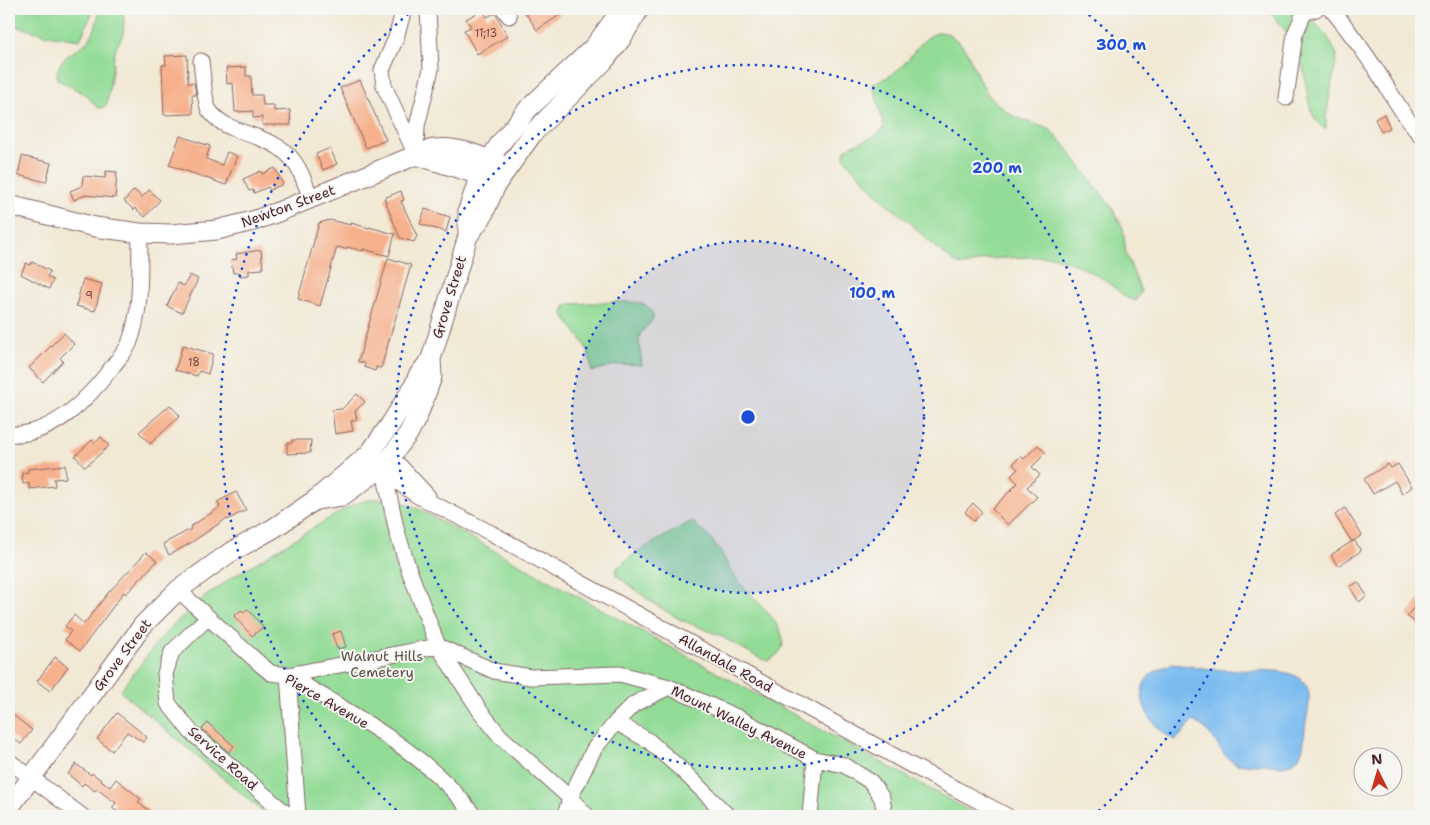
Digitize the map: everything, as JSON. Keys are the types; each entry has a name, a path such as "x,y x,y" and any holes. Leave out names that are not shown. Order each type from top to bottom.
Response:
{"main road":[{"path":"494,171 528,109 594,47 622,9"},
{"path":"494,171 586,80 621,40 639,9"},
{"name":"Newton Street","path":"9,205 95,227 140,234 171,234 217,230 253,222 312,200 434,149 449,149 494,171"},
{"name":"Grove Street","path":"315,500 342,496 386,464 408,434 421,389 418,376 431,359 468,236 482,217 494,171"},
{"name":"Grove Street","path":"9,808 143,625 178,590 228,554 274,528 315,500 370,454 390,425 421,389"}],"street":[{"path":"404,9 396,38 382,70 384,86 416,155"},
{"path":"416,155 417,126 431,69 428,9"},
{"path":"1286,98 1295,34 1304,13 1316,9"},
{"path":"1331,9 1375,69 1407,120 1421,136"},
{"path":"201,60 208,109 227,127 268,141 280,148 301,171 312,200"},
{"path":"9,434 23,435 46,427 80,404 104,379 128,345 138,313 141,284 140,234"},
{"name":"Allandale Road","path":"370,454 386,464 407,489 425,501 445,509 491,533 907,763 1007,816"},
{"path":"386,464 397,532 409,570 438,646 480,711 500,736 570,798 587,816"},
{"name":"Pierce Avenue","path":"178,590 207,618 271,672 288,675 404,749 443,781 474,816"},
{"name":"Service Road","path":"207,618 172,652 165,674 168,703 192,732 289,816"},
{"path":"298,816 288,675 438,646"},
{"name":"Mount Walley Avenue","path":"438,646 494,671 530,678 620,674 669,687 739,718 815,759 844,765 871,782 882,798 885,816"},
{"path":"565,816 570,798 594,749 634,704 669,687"},
{"path":"616,722 649,741 684,772 728,816"},
{"path":"810,816 815,759"},
{"path":"9,761 82,816"}],"green space":[{"path":"9,9 94,9 80,40 47,35 9,24"},
{"path":"100,9 122,9 124,20 123,35 115,50 107,104 104,107 98,108 86,95 57,79 60,63 82,46 92,35"},
{"path":"1269,9 1302,9 1327,36 1337,55 1325,129 1319,124 1312,111 1296,47"},
{"path":"941,32 949,34 967,52 989,96 1015,117 1051,130 1112,208 1123,228 1126,254 1141,291 1136,301 1127,298 1102,278 1075,264 1051,256 985,259 969,265 961,265 954,262 886,203 848,163 844,156 845,150 871,138 881,132 884,127 873,84 897,71 928,37"},
{"path":"640,303 649,308 652,313 653,319 640,334 642,365 616,365 592,372 586,347 563,314 565,307 570,304"},
{"name":"Walnut Hills Cemetery","path":"372,499 390,499 413,506 979,816 268,816 120,691 160,639 202,599 234,576 343,510 354,504"},
{"path":"692,521 716,545 739,582 765,609 777,625 783,644 777,655 768,661 761,659 719,635 681,620 653,603 616,575 617,568 637,552"}],"water":[{"path":"1172,664 1218,670 1262,670 1289,673 1296,676 1307,686 1309,693 1304,745 1299,757 1292,763 1283,766 1238,764 1226,756 1206,730 1192,721 1175,740 1167,735 1152,721 1143,703 1142,693 1144,684 1150,675"}],"building":[{"path":"523,9 556,9 560,15 537,30"},
{"path":"483,10 487,17 495,13 508,36 477,54 464,30 471,27 466,19"},
{"path":"187,55 188,83 194,83 196,95 192,95 193,114 164,115 162,65 166,65 165,56"},
{"path":"246,67 246,76 251,76 252,95 262,95 263,105 274,105 274,111 290,110 291,125 262,125 262,117 253,118 253,111 235,112 233,83 227,84 226,68"},
{"path":"360,80 386,140 366,148 340,88"},
{"path":"1384,114 1390,128 1381,132 1375,119"},
{"path":"180,136 210,146 206,159 222,165 227,152 237,156 226,185 169,165"},
{"path":"330,148 337,164 323,170 316,154"},
{"path":"22,156 51,163 46,182 18,175"},
{"path":"275,168 283,184 270,190 268,187 254,193 253,190 249,191 243,179 261,171 262,174"},
{"path":"106,171 117,172 115,198 85,195 74,200 70,191 82,186 83,176 105,178"},
{"path":"134,190 142,197 149,190 160,200 145,217 124,201"},
{"path":"401,191 404,200 401,201 417,236 414,242 400,238 384,198"},
{"path":"425,209 450,217 446,232 420,224"},
{"path":"330,220 395,234 389,256 363,249 363,251 347,247 346,249 337,247 320,306 298,299 319,223"},
{"path":"261,250 263,269 249,270 249,275 240,276 239,272 233,273 231,260 237,259 236,254"},
{"path":"388,258 411,265 381,368 376,367 375,371 364,367 365,363 358,362"},
{"path":"32,262 50,271 47,277 53,280 49,289 21,274 26,263 30,265"},
{"path":"190,275 198,279 182,313 167,306 178,283 184,286"},
{"path":"83,279 102,284 95,311 76,306"},
{"path":"64,333 74,344 60,358 63,361 43,382 29,368"},
{"path":"183,345 213,354 208,374 199,371 197,376 175,370"},
{"path":"357,394 365,402 355,411 357,420 351,421 353,431 335,434 332,410 342,409"},
{"path":"170,405 180,416 150,444 139,432"},
{"path":"101,437 109,446 85,467 75,456 92,440 95,443"},
{"path":"292,440 311,440 310,453 287,454 287,443 292,443"},
{"path":"1038,445 1046,453 1032,467 1040,475 1027,487 1037,497 1008,525 992,509 1018,483 1011,476 1018,469 1013,464 1021,456 1024,459"},
{"path":"1388,464 1391,468 1398,464 1412,487 1402,494 1395,481 1373,494 1364,479"},
{"path":"65,465 66,478 54,479 55,486 29,489 29,483 23,484 22,473 28,472 28,469"},
{"path":"236,492 246,510 226,519 169,555 163,544 191,529 190,527 220,507 217,502"},
{"path":"973,503 982,512 974,521 965,512"},
{"path":"1345,508 1362,535 1352,542 1335,515"},
{"path":"1354,540 1361,551 1338,566 1331,555"},
{"path":"146,552 157,561 126,594 124,592 80,651 65,640 71,631 65,626 74,615 84,624 108,593"},
{"path":"1358,582 1367,596 1359,602 1350,587"},
{"path":"1421,598 1421,627 1407,616"},
{"path":"248,609 263,627 252,636 234,616 241,610 243,612"},
{"path":"341,631 346,647 337,649 332,634"},
{"path":"55,657 68,667 50,691 37,681"},
{"path":"9,712 32,730 21,744 9,735"},
{"path":"117,713 147,737 143,742 127,732 112,751 97,739"},
{"path":"208,723 234,746 229,752 202,729"},
{"path":"76,764 91,775 92,773 110,787 116,779 141,799 138,802 156,816 123,816 112,808 116,803 97,789 95,791 84,783 82,786 68,774"}]}
